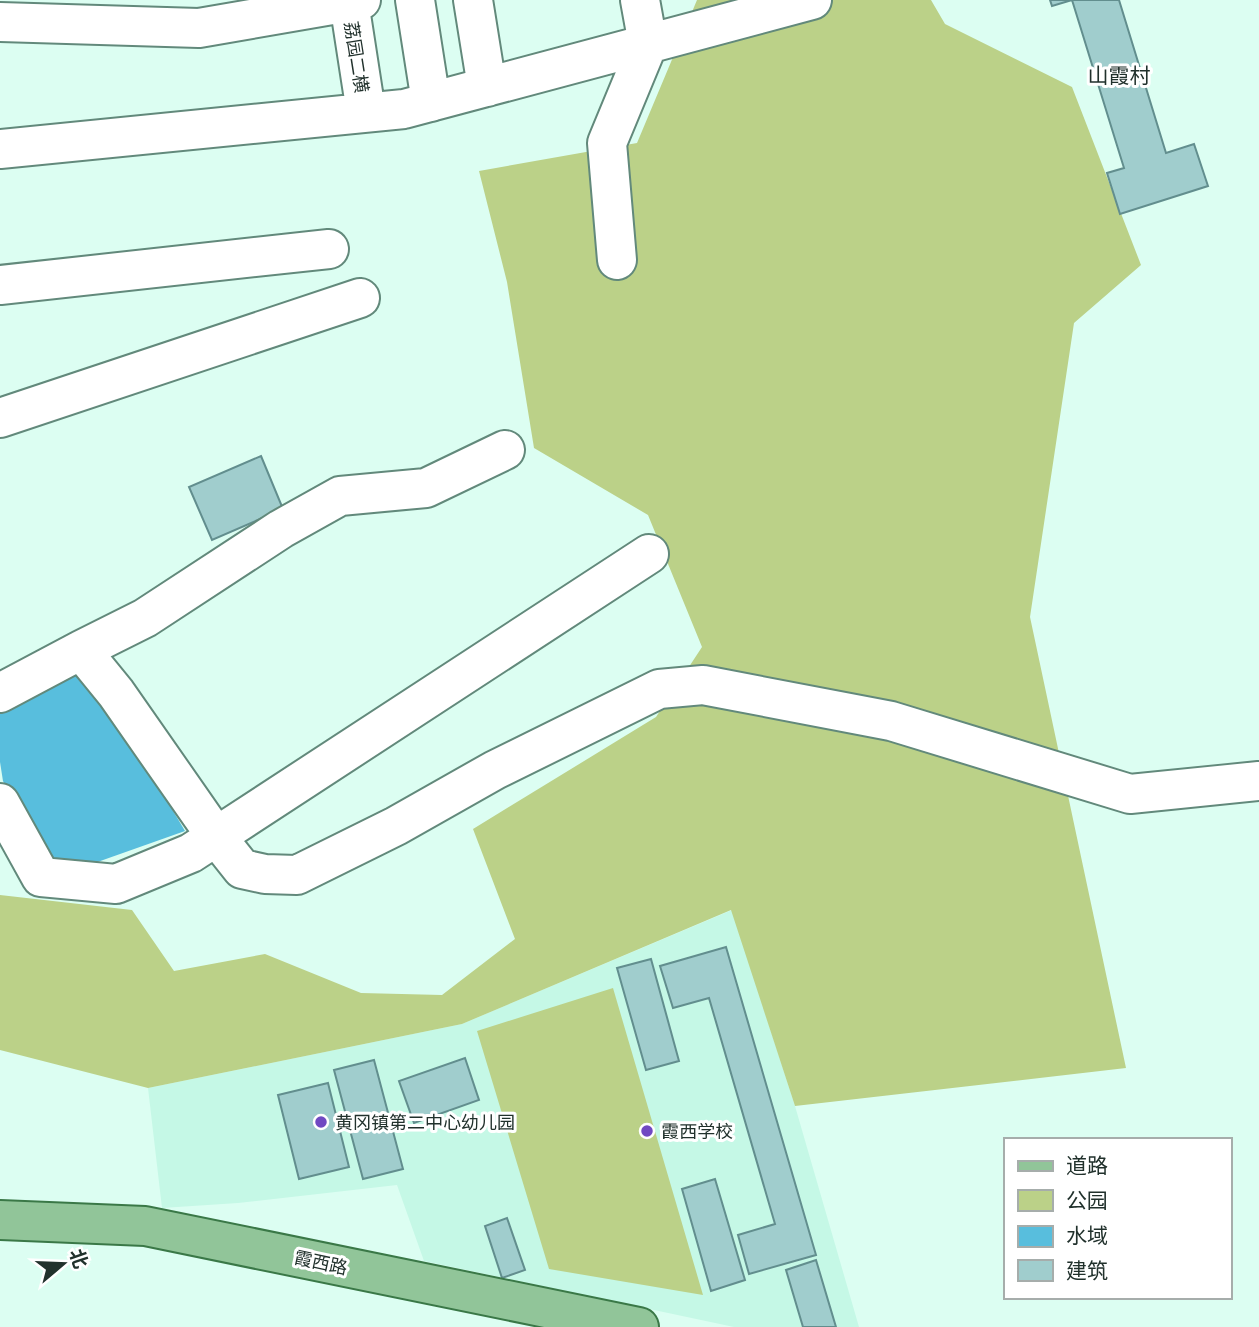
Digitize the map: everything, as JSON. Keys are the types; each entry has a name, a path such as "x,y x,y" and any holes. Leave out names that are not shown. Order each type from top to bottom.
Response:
{"main road":[{"name":"霞西路","path":"0,1220 145,1226 639,1327"}],"street":[{"path":"415,0 431,102"},
{"path":"473,0 487,87"},
{"path":"617,260 607,143 648,44 640,0"},
{"path":"0,149 404,109 812,0"},
{"path":"0,22 199,28 355,1"},
{"name":"荔园二横","path":"355,1 366,112"},
{"path":"0,285 329,249"},
{"path":"0,418 360,298"},
{"path":"0,693 145,618 281,529 340,496 426,488 505,450"},
{"path":"0,803 41,877 116,884 191,853 649,554"},
{"path":"81,650 116,693 215,835 242,869 265,874 297,875 396,826 495,770 659,689 703,685 891,721 1130,794 1259,781"}],"shaded area":[{"name":"霞西学校","path":"732,910 795,1106 859,1327 734,1327 424,1261 397,1185 238,1203 162,1208 148,1088 462,1024"}],"green space":[{"path":"697,0 931,0 945,24 1072,87 1141,265 1074,323 1030,617 1126,1068 795,1106 731,910 462,1024 148,1088 0,1050 0,895 132,910 174,971 265,954 361,993 442,995 515,939 473,829 656,717 702,647 648,515 534,448 507,282 479,171 637,143"},
{"path":"613,988 703,1295 549,1269 477,1031"}],"water":[{"path":"65,673 82,677 127,733 185,831 89,865 45,863 3,781 0,762 0,711"}],"building":[{"path":"1050,0 1072,0 1052,6"},
{"path":"1072,0 1119,0 1166,153 1194,144 1208,186 1120,214 1107,173 1124,168"},
{"path":"261,456 283,509 212,540 189,487"},
{"path":"726,947 816,1255 749,1274 738,1235 775,1224 709,998 673,1008 660,966"},
{"path":"651,959 679,1061 646,1070 617,968"},
{"path":"465,1058 479,1100 414,1123 399,1081"},
{"path":"374,1060 403,1169 363,1179 334,1070"},
{"path":"328,1083 349,1167 299,1179 278,1095"},
{"path":"715,1179 745,1280 711,1291 682,1189"},
{"path":"507,1218 525,1270 502,1278 485,1226"},
{"path":"816,1260 836,1327 803,1327 786,1270"}],"place":[{"name":"黄冈镇第二中心幼儿园","path":"321,1122"},
{"name":"霞西学校","path":"647,1131"}],"district":[{"name":"山霞村","path":"1119,75"}]}
